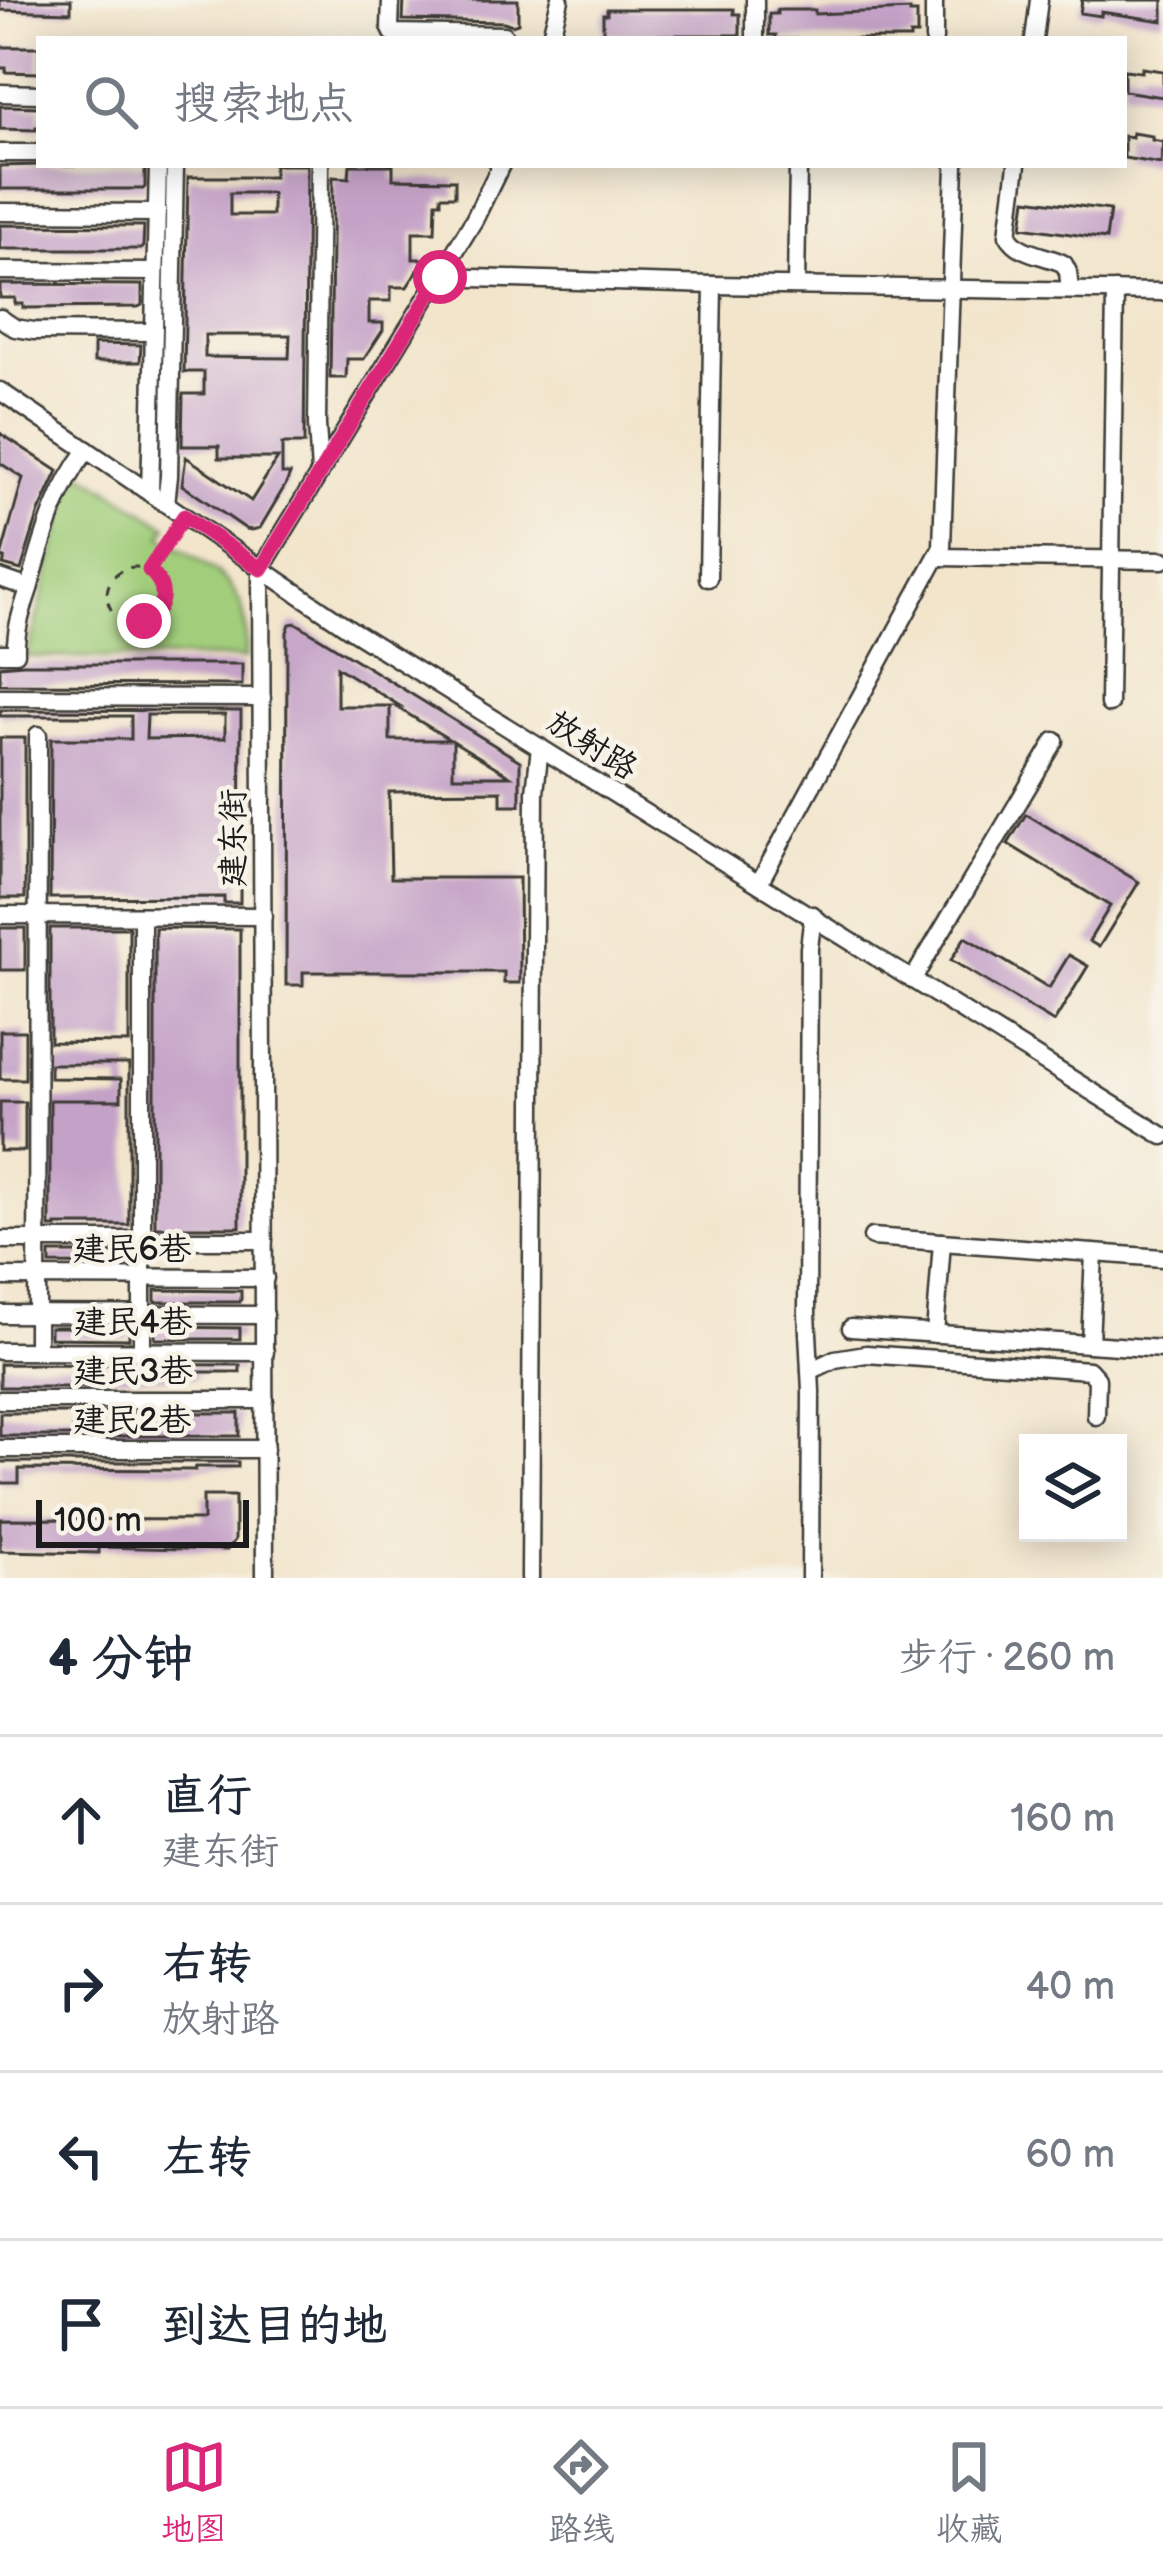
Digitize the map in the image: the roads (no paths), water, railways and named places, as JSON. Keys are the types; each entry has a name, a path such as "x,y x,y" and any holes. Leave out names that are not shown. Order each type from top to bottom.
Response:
{"street":[{"path":"391,0 393,33 504,35"},
{"path":"551,36 560,0"},
{"path":"754,0 755,36"},
{"path":"934,0 934,36"},
{"path":"1034,36 1039,0"},
{"path":"0,94 36,94"},
{"path":"0,152 36,153"},
{"path":"150,493 158,168"},
{"path":"166,504 175,168"},
{"path":"320,168 320,473"},
{"path":"261,569 440,277 500,168"},
{"path":"796,286 798,168"},
{"path":"759,883 938,557 944,532 955,168"},
{"path":"1017,168 1010,240 1016,247 1064,265 1070,290"},
{"path":"0,212 157,213"},
{"path":"0,271 155,272"},
{"path":"440,277 1163,292"},
{"path":"708,578 712,285"},
{"path":"1109,704 1115,291"},
{"path":"0,318 15,328 34,331 153,332"},
{"name":"放射路","path":"0,391 353,631 1163,1136"},
{"path":"0,653 16,653 16,632 45,532 62,487 87,450"},
{"path":"938,557 1163,560"},
{"name":"建东街","path":"261,569 265,1578"},
{"path":"0,578 29,588"},
{"path":"0,697 262,698"},
{"path":"37,1351 38,736"},
{"path":"914,979 1055,741"},
{"path":"530,1578 535,815 540,747"},
{"path":"0,915 263,916"},
{"path":"142,916 142,1351"},
{"path":"810,1578 812,916"},
{"path":"872,1237 1163,1258"},
{"path":"0,1240 264,1240"},
{"path":"935,1334 942,1242"},
{"path":"1090,1344 1094,1253"},
{"name":"建民6巷","path":"0,1277 265,1278"},
{"path":"0,1314 265,1315"},
{"path":"851,1328 1163,1349"},
{"name":"建民4巷","path":"0,1351 265,1352"},
{"path":"810,1371 835,1359 866,1354 1089,1370 1097,1379 1096,1416"},
{"name":"建民3巷","path":"0,1400 265,1400"},
{"name":"建民2巷","path":"0,1449 265,1448"}]}
